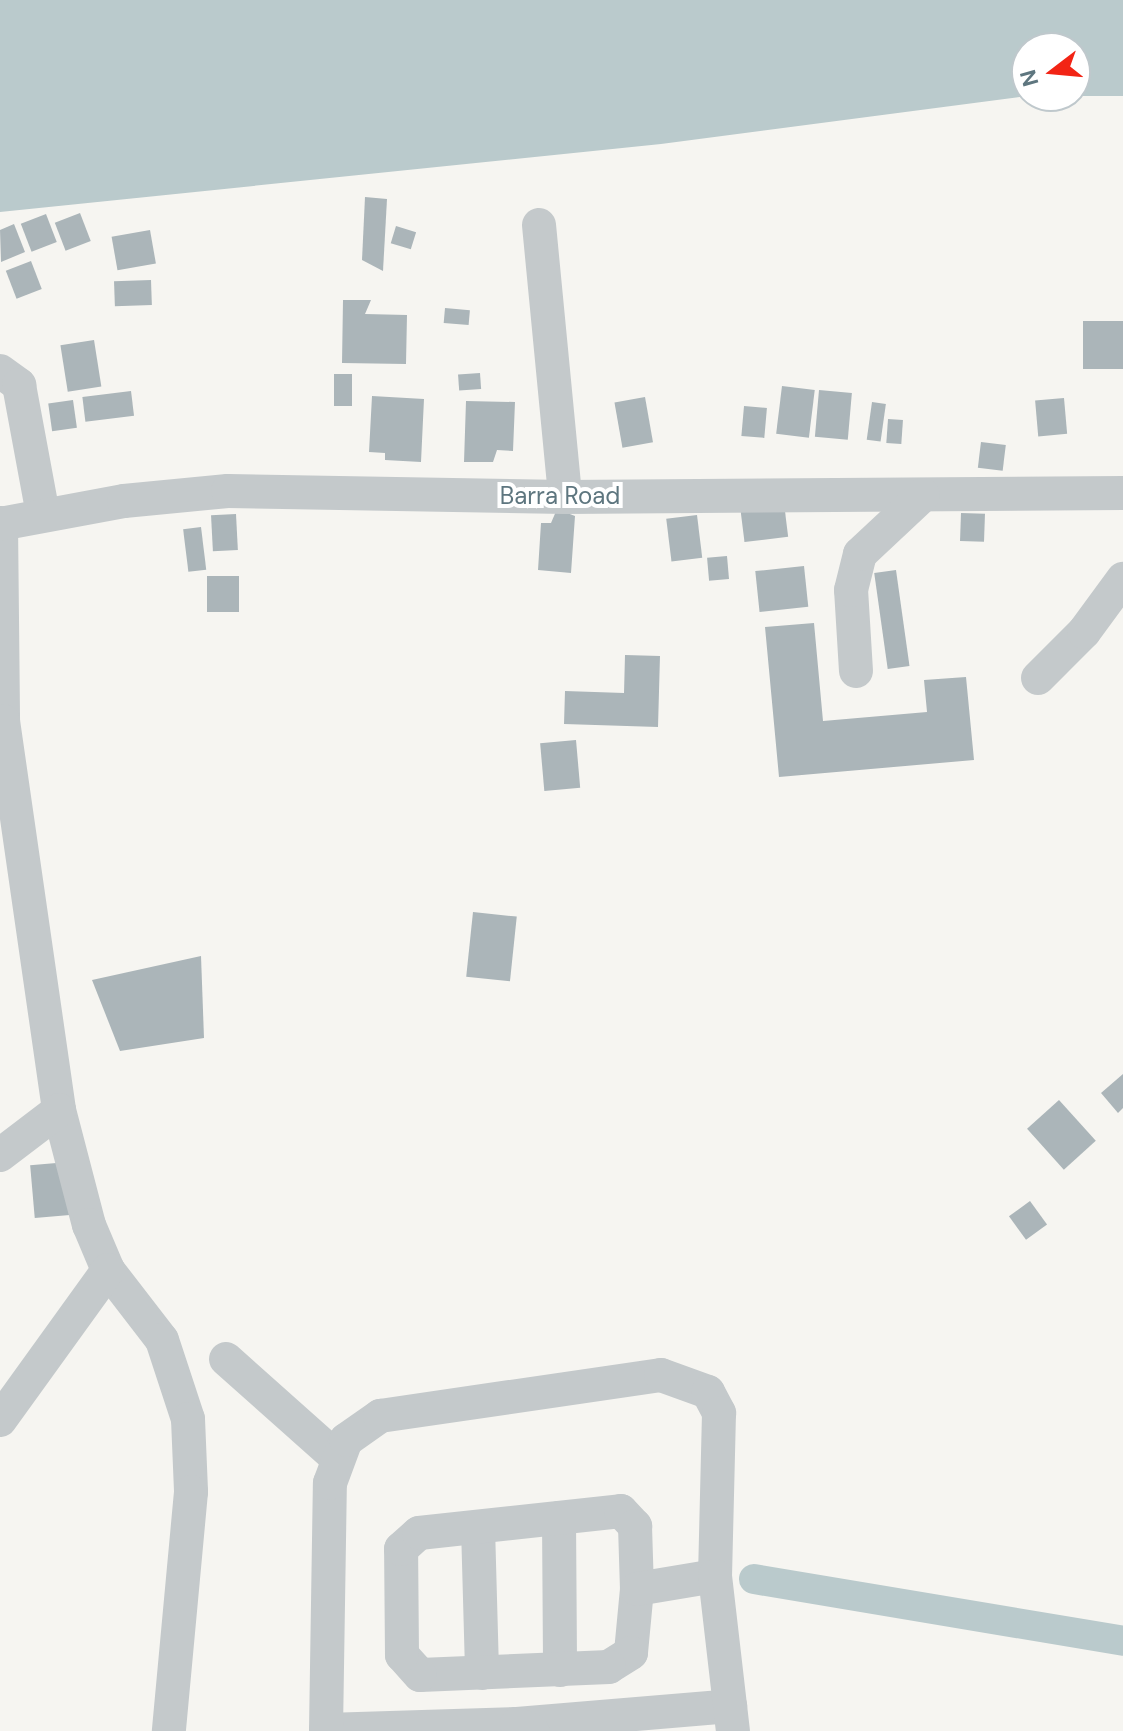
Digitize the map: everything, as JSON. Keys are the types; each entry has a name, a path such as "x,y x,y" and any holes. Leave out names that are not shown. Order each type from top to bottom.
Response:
{"street":[{"path":"539,225 565,497"},
{"path":"0,371 19,385 43,515"},
{"name":"Barra Road","path":"1,523 228,491 565,497 1123,493"},
{"path":"856,671 851,590 860,554 923,495"},
{"path":"1,523 3,721 59,1110 108,1270 162,1340 188,1419 191,1492 169,1731"},
{"path":"1038,678 1084,632 1123,579"},
{"path":"0,1155 59,1110"},
{"path":"0,1420 108,1270"},
{"path":"226,1359 337,1458"},
{"path":"630,1376 691,1381 717,1401 719,1413 715,1576 732,1718 525,1728 326,1730 330,1483 337,1458 363,1423 380,1416 630,1376"},
{"path":"628,1514 635,1526 637,1589 626,1659 560,1670 420,1675 402,1655 404,1542 419,1533 559,1518 628,1514"},
{"path":"559,1518 560,1670"},
{"path":"478,1527 482,1673"},
{"path":"637,1589 715,1576"}],"shaded area":[{"path":"0,0 1123,0 1123,96 1091,96 1091,32 1011,32 1011,98 661,144 0,212"}],"building":[{"path":"365,197 387,199 383,271 362,260"},
{"path":"80,213 91,241 66,251 55,223"},
{"path":"46,214 57,242 32,252 21,224"},
{"path":"14,224 25,252 1,262 0,230"},
{"path":"396,226 416,232 411,249 391,243"},
{"path":"150,230 156,263 117,270 112,237"},
{"path":"31,261 42,289 17,299 6,271"},
{"path":"151,280 152,305 115,306 114,281"},
{"path":"343,300 371,300 365,314 407,315 406,364 342,363"},
{"path":"445,308 470,310 469,325 444,323"},
{"path":"1083,321 1123,321 1123,369 1083,369"},
{"path":"94,340 101,386 68,392 60,345"},
{"path":"480,373 481,389 459,390 458,375"},
{"path":"334,374 352,374 352,406 334,406"},
{"path":"782,386 815,390 809,438 776,434"},
{"path":"819,390 852,393 848,440 815,437"},
{"path":"131,391 134,416 85,422 82,397"},
{"path":"372,396 424,399 421,462 385,460 385,453 369,452"},
{"path":"645,397 653,442 622,448 614,402"},
{"path":"1064,398 1067,434 1038,436 1035,401"},
{"path":"73,400 77,428 52,431 48,403"},
{"path":"466,401 515,402 513,451 497,450 493,462 464,462"},
{"path":"872,402 886,404 881,442 867,440"},
{"path":"744,406 767,408 764,438 741,436"},
{"path":"888,419 903,420 901,444 886,443"},
{"path":"981,442 1006,445 1003,471 978,468"},
{"path":"784,503 788,537 744,542 740,508"},
{"path":"557,509 575,516 571,573 538,570 541,523 551,523"},
{"path":"961,513 985,514 984,542 960,541"},
{"path":"236,514 238,550 213,551 211,515"},
{"path":"697,515 702,558 671,561 666,519"},
{"path":"201,527 206,570 188,572 183,529"},
{"path":"727,556 729,579 709,581 707,558"},
{"path":"804,566 808,607 760,612 755,571"},
{"path":"896,570 909,666 888,669 874,573"},
{"path":"207,576 239,576 239,612 207,612"},
{"path":"814,623 823,721 927,712 924,680 966,677 974,760 779,777 765,627"},
{"path":"625,655 660,656 658,727 564,724 565,691 624,693"},
{"path":"576,740 580,788 544,791 540,743"},
{"path":"473,912 517,917 510,981 466,977"},
{"path":"201,956 204,1038 120,1051 92,980"},
{"path":"1123,1074 1123,1108 1118,1113 1101,1093"},
{"path":"1059,1100 1096,1141 1064,1170 1027,1129"},
{"path":"68,1162 73,1215 35,1218 30,1165"},
{"path":"1030,1201 1047,1224 1026,1240 1009,1216"}],"waterway":[{"path":"754,1579 1123,1641"}]}
